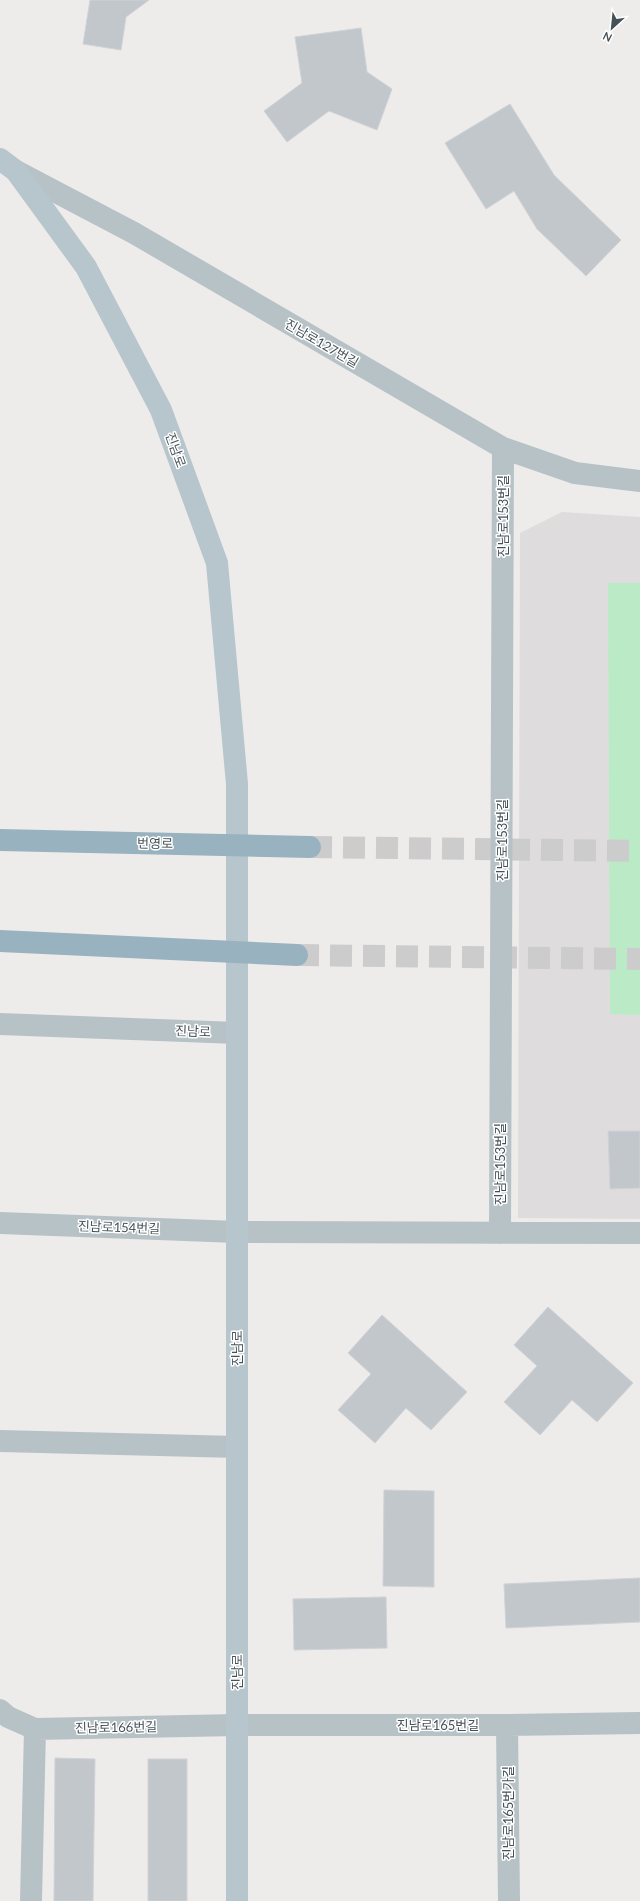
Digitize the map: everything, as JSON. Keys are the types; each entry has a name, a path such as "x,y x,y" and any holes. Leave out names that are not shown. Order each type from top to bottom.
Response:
{"highway":[{"name":"번영로","path":"0,840 310,846"},
{"path":"0,941 297,955"}],"main road":[{"name":"진남로","path":"8,165 86,267 161,410 217,563 237,784 237,1901"}],"street":[{"name":"진남로127번길","path":"8,165 134,233 503,448 575,473 640,481"},
{"name":"진남로153번길","path":"500,1232 503,448"},
{"name":"진남로","path":"0,1024 237,1033"},
{"name":"진남로154번길","path":"0,1223 237,1232"},
{"path":"237,1232 640,1233"},
{"path":"0,1441 237,1447"},
{"name":"진남로166번길","path":"0,1710 8,1717 35,1729 237,1724"},
{"name":"진남로165번길","path":"237,1724 507,1725 640,1723"},
{"name":"진남로165번가길","path":"507,1725 509,1901"},
{"path":"31,1901 35,1729"}],"shaded area":[{"path":"562,512 640,517 640,1219 518,1218 520,533"}],"green space":[{"path":"608,583 640,583 640,1015 610,1014"}],"building":[{"path":"90,0 149,0 126,17 121,50 83,44"},
{"path":"361,28 367,72 392,89 377,130 329,111 287,142 264,111 302,83 295,37"},
{"path":"510,104 554,175 621,240 586,276 537,229 514,191 486,209 445,143"},
{"path":"608,1131 640,1131 640,1188 610,1189"},
{"path":"548,1307 633,1383 597,1422 572,1400 540,1435 504,1402 537,1366 514,1345"},
{"path":"382,1315 467,1392 431,1430 406,1408 375,1443 338,1410 371,1374 348,1353"},
{"path":"384,1490 434,1491 434,1587 383,1586"},
{"path":"640,1578 640,1622 506,1628 504,1584"},
{"path":"386,1597 387,1648 294,1650 293,1599"},
{"path":"55,1758 95,1759 93,1901 54,1901"},
{"path":"148,1759 187,1759 187,1901 148,1901"}],"tunnel":[{"path":"310,847 640,851"},
{"path":"297,955 640,959"}]}
